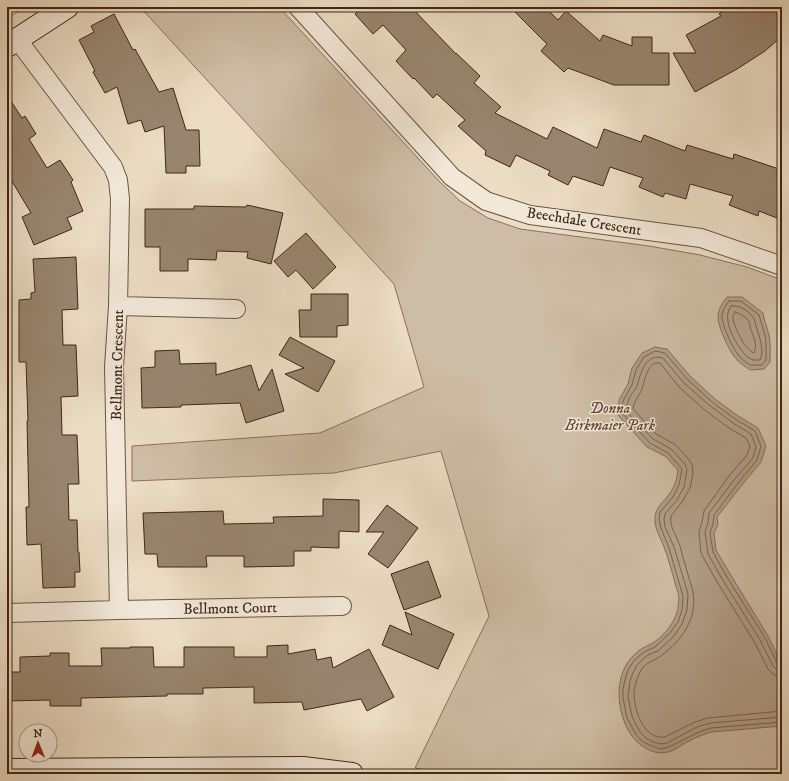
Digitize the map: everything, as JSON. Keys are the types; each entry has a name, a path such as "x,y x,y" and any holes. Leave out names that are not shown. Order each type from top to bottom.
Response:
{"main road":[{"path":"12,43 67,7"},
{"path":"7,770 303,768 352,774"}],"street":[{"name":"Beechdale Crescent","path":"298,7 452,177 486,200 530,215 701,238 782,266"},
{"name":"Bellmont Crescent","path":"12,43 113,167 118,180 120,199 118,306 114,367 119,610"},
{"path":"118,306 236,309"},
{"name":"Bellmont Court","path":"119,610 342,606"},
{"path":"7,613 119,610"}],"lane":[{"path":"7,13 17,7"}],"green space":[{"name":"Donna Birkmaier Park","path":"140,7 279,7 439,181 460,201 488,218 520,229 649,246 700,255 747,267 782,280 782,774 448,774 415,768 489,616 441,451 334,473 132,481 132,446 320,433 424,387 394,284"}],"water":[{"path":"727,297 742,297 763,313 770,345 770,362 764,369 750,370 734,357 728,346 722,333 718,317 722,303"},
{"path":"655,347 667,349 690,376 715,399 738,416 758,428 766,446 761,462 717,517 718,525 714,533 716,550 768,636 782,665 782,726 712,732 695,738 673,750 664,753 652,751 640,745 631,735 624,721 619,701 620,680 628,662 635,654 664,634 674,619 678,609 679,595 667,555 657,529 655,514 673,488 678,470 665,456 647,447 618,415 619,400 628,384 632,368 642,353"}],"building":[{"path":"363,7 411,7 456,54 480,76 474,83 501,107 495,113 547,139 553,127 597,148 604,129 641,142 644,135 685,151 687,145 733,159 734,154 782,170 782,220 759,211 758,216 729,205 733,196 690,184 686,199 665,193 663,197 639,187 643,178 610,167 603,186 573,176 568,185 548,175 550,171 516,155 510,167 485,155 486,151 458,126 465,120 437,94 433,98 396,61 406,50 383,25 373,34 355,14"},
{"path":"510,7 545,7 558,20 566,11 600,41 603,35 632,46 632,37 652,37 652,53 669,53 669,85 614,85 568,68 564,72 541,51 547,44"},
{"path":"729,7 782,7 782,36 765,51 737,69 695,92 673,53 696,53 686,35 721,16 719,14"},
{"path":"114,14 133,50 135,49 159,92 173,88 186,130 199,130 200,166 186,166 186,173 166,173 164,126 145,132 141,120 128,124 117,87 105,93 93,72 95,71 79,40 94,32 91,26"},
{"path":"7,95 22,118 25,116 36,134 29,139 47,168 60,160 73,180 71,182 83,211 67,218 72,229 34,245 22,217 31,213 7,173"},
{"path":"247,205 283,213 271,264 247,258 248,252 217,251 216,260 188,259 188,271 160,271 160,247 145,247 145,209 194,209 194,206 246,207"},
{"path":"306,233 336,267 313,289 296,270 288,277 274,261"},
{"path":"76,257 78,309 62,310 63,345 76,345 78,396 61,397 62,435 77,435 79,484 68,484 69,520 77,520 80,572 75,572 75,587 43,588 41,544 27,545 26,507 29,507 28,421 26,362 19,362 19,300 31,299 31,293 35,292 33,259"},
{"path":"311,294 348,294 348,325 337,326 337,337 300,337 299,310 311,310"},
{"path":"290,337 335,361 318,392 285,374 304,368 279,355"},
{"path":"179,350 180,364 216,363 216,375 251,365 259,391 272,369 284,411 246,423 240,403 142,408 141,368 155,367 155,351"},
{"path":"323,499 359,500 359,532 339,531 339,548 311,547 311,551 294,551 294,566 244,567 244,556 206,556 207,567 158,567 157,554 145,554 143,513 223,511 224,524 274,523 273,517 323,516"},
{"path":"387,505 418,528 388,568 368,554 384,532 366,532"},
{"path":"428,561 441,597 404,610 391,574"},
{"path":"405,612 454,634 438,669 382,645 390,625 412,635"},
{"path":"288,645 288,654 315,649 317,660 331,657 333,668 369,649 394,697 367,711 361,699 304,710 302,702 254,703 254,687 203,688 203,694 81,698 81,706 50,706 50,700 7,701 7,672 20,672 20,657 50,656 50,653 69,653 69,666 102,666 101,648 153,647 154,667 184,667 184,647 234,647 234,657 267,657 267,646"}]}
